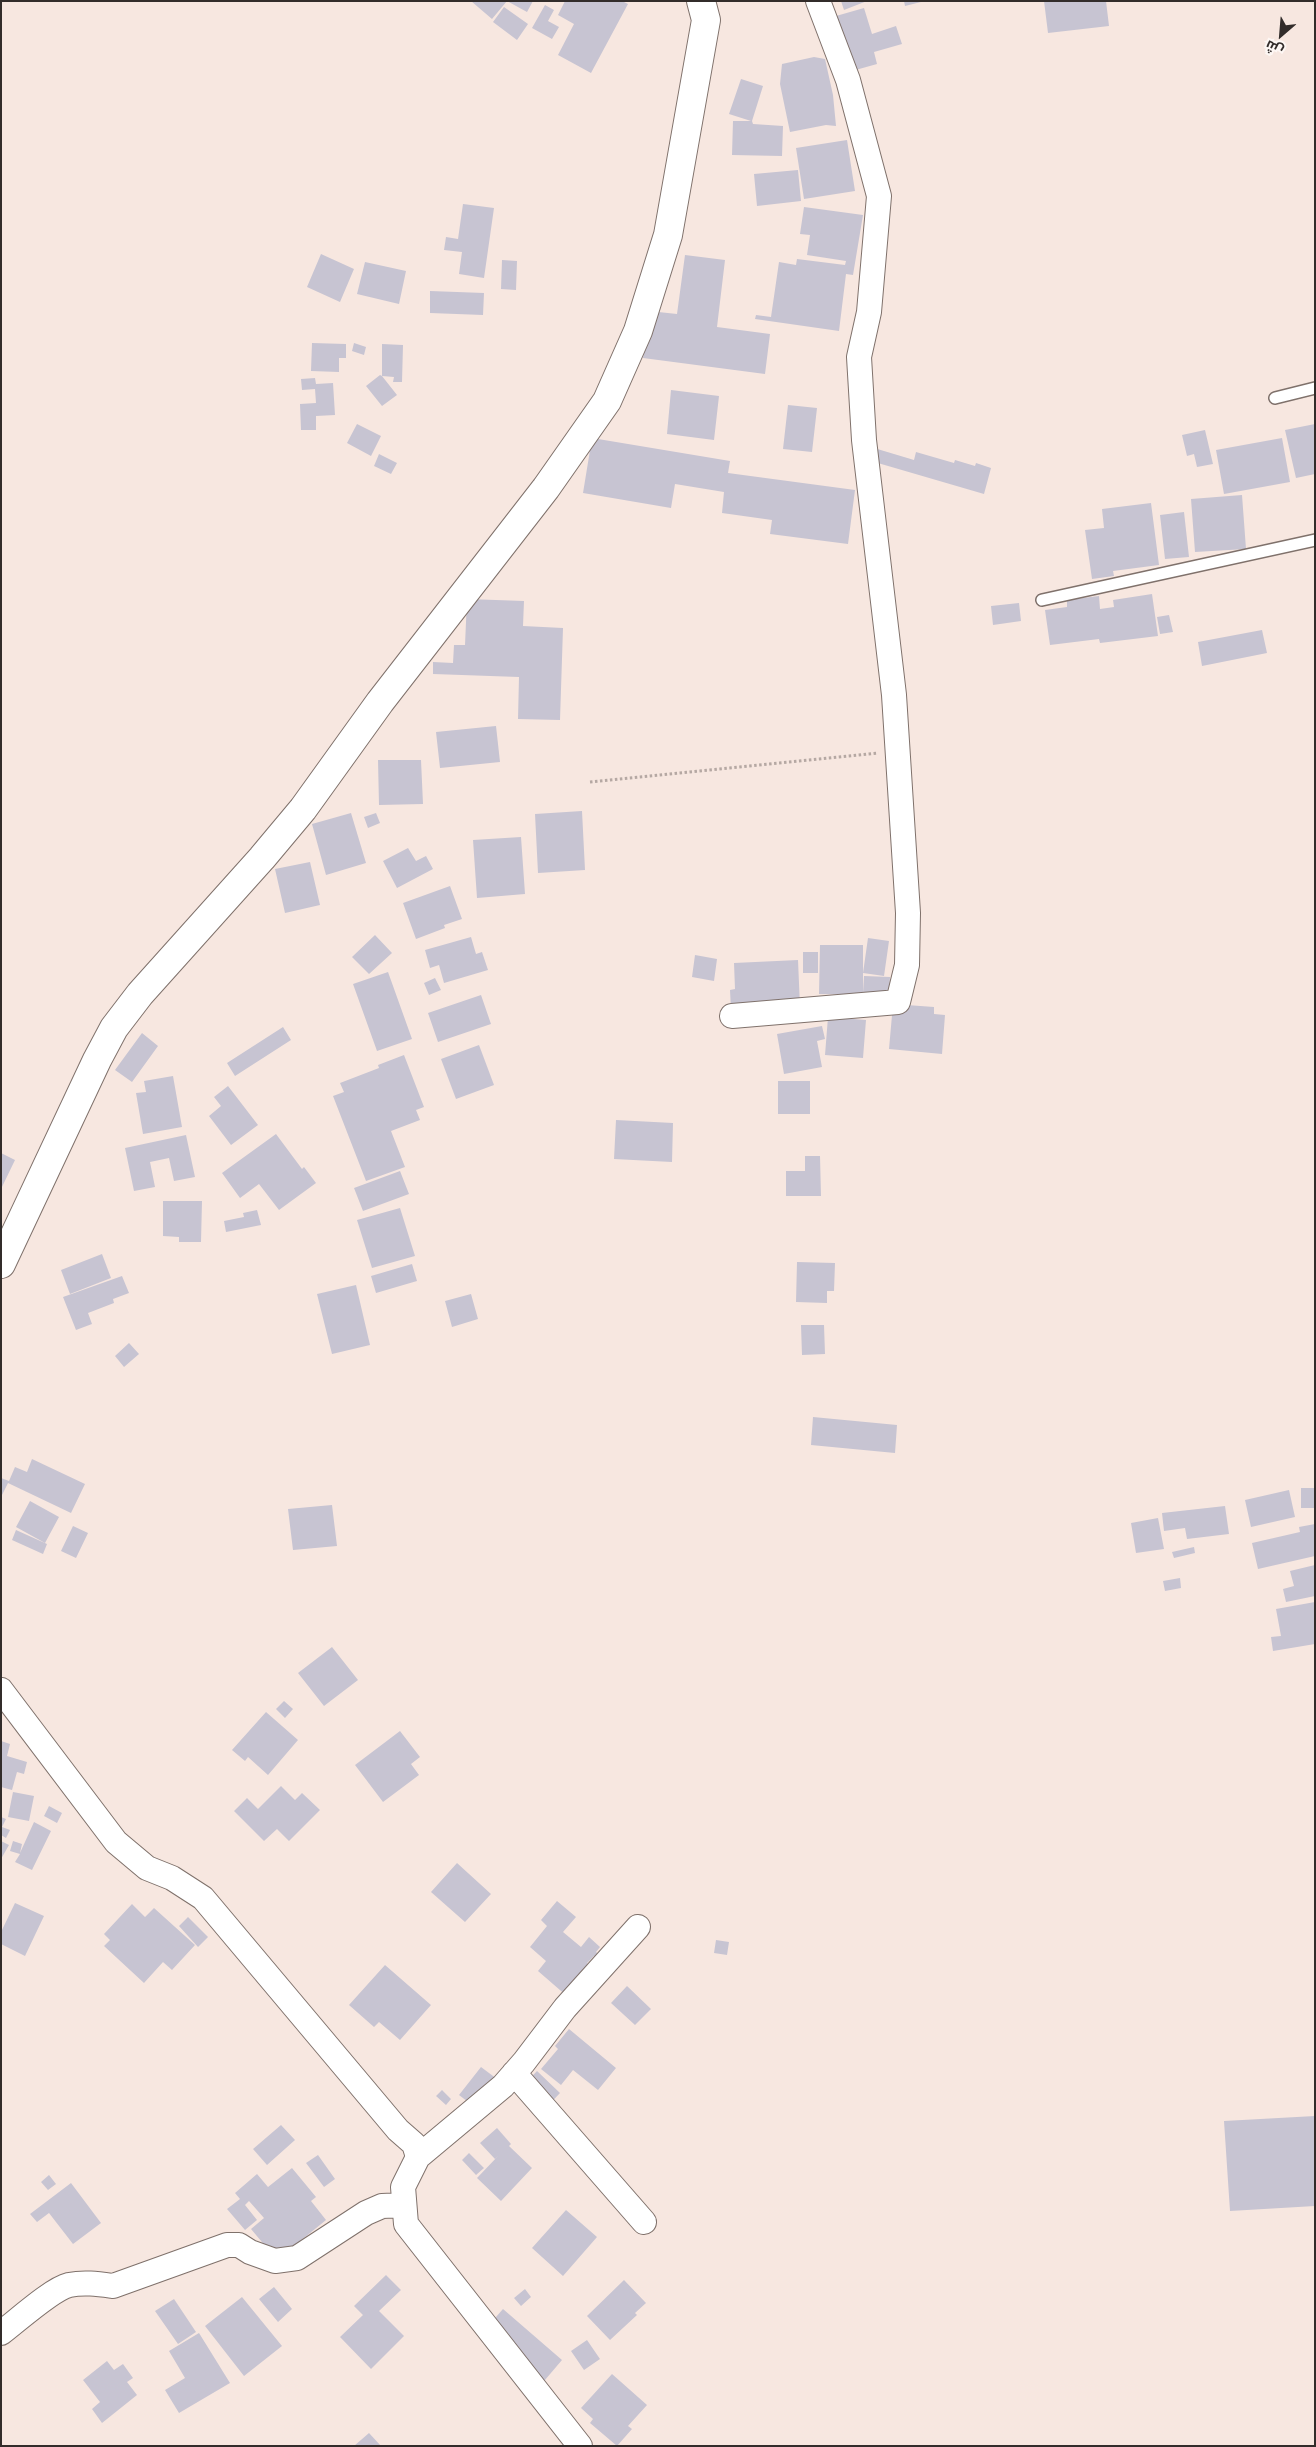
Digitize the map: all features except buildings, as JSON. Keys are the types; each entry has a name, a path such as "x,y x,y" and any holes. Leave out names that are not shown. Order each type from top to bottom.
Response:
{"street":[{"path":"1,1264 92,1069 114,1028 140,994 304,809 380,702 546,488 607,402 638,331 668,235 706,20 701,1"},
{"path":"732,1016 898,1002 907,965 908,913 894,696 864,440 859,357 868,312 879,196 848,80 818,1"},
{"path":"1,1690 116,1842 147,1868 172,1878 203,1898 398,2130 414,2144 418,2157"},
{"path":"580,2446 406,2224 404,2187 418,2157 503,2086 565,2008 638,1927"},
{"path":"514,2073 644,2222"},
{"path":"1,2332 56,2292 68,2286 94,2284 113,2286 227,2245 239,2245 250,2252 276,2261 297,2258 366,2213 382,2206 404,2204"}],"lane":[{"path":"1275,398 1315,388"},
{"path":"1042,600 1315,540"}],"path":[{"path":"590,782 897,751"}]}
